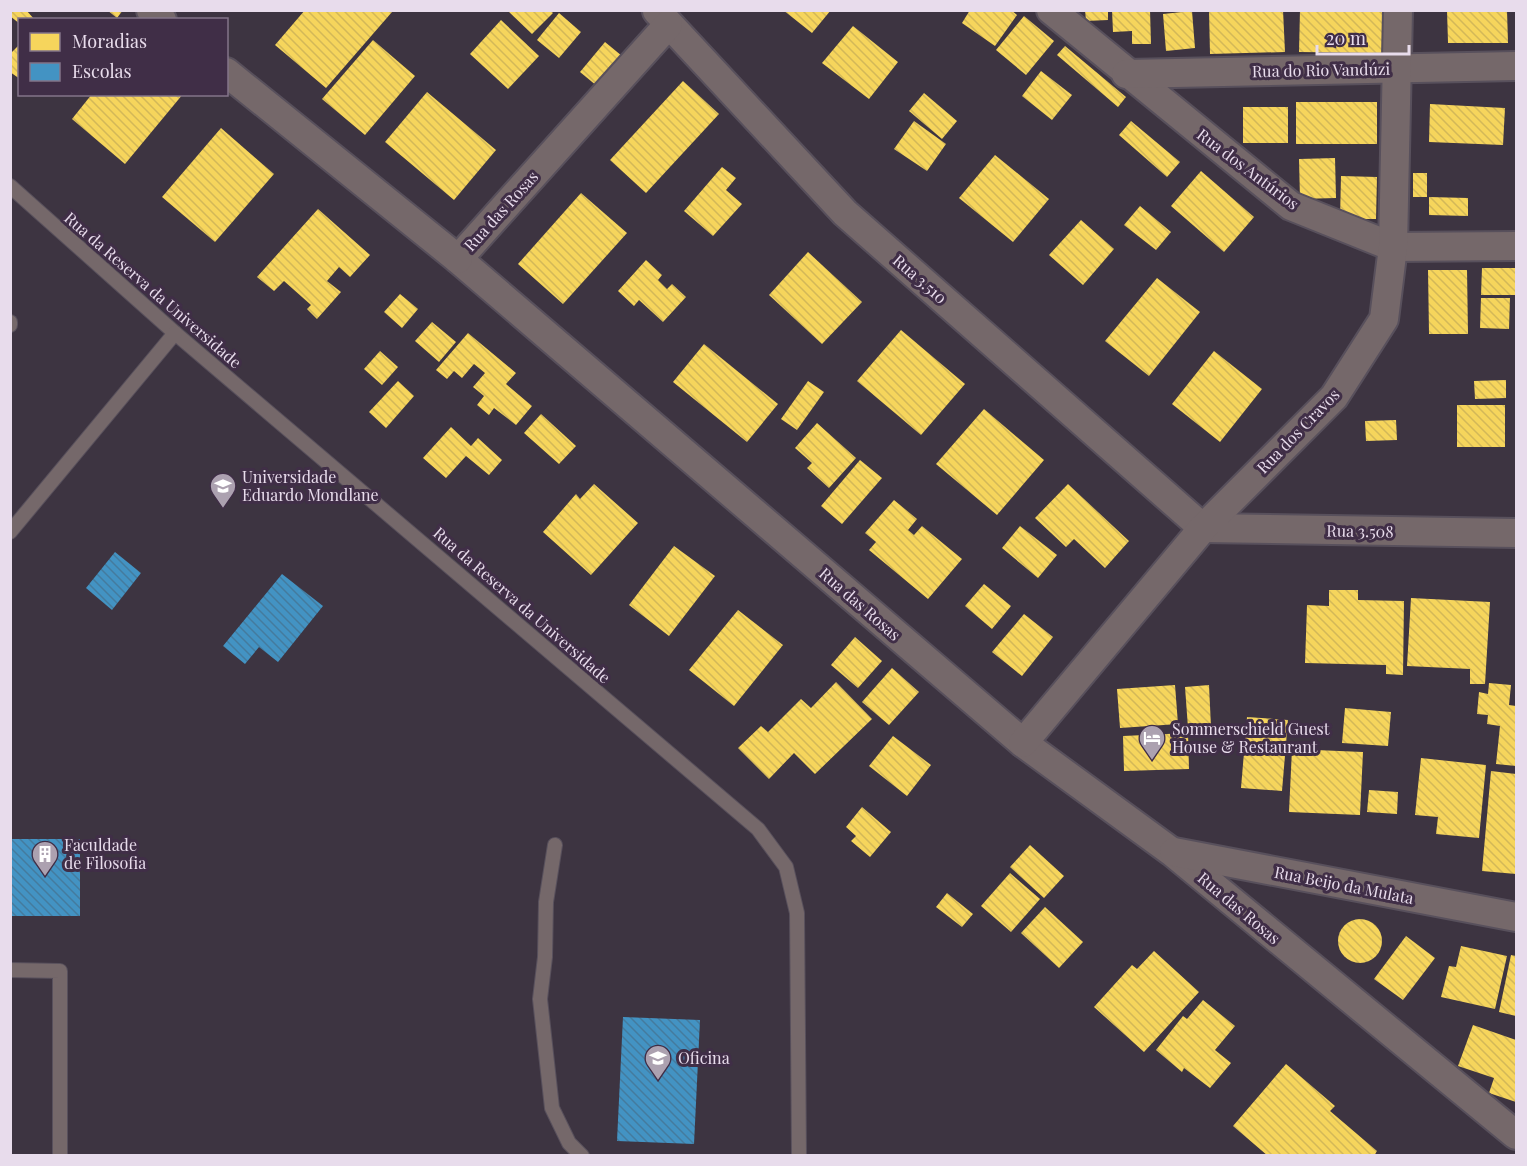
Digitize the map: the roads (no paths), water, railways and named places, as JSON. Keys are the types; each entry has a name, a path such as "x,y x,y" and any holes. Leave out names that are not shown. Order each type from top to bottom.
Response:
{"street":[{"name":"Rua dos Antúrios","path":"1051,10 1126,74 1291,206 1394,247 1516,246"},
{"name":"Rua dos Cravos","path":"1023,743 1203,528 1334,397 1384,319 1394,247 1398,10"},
{"name":"Rua das Rosas","path":"662,18 458,259 1023,743 1172,852 1516,1135"},
{"name":"Rua 3.510","path":"662,18 845,213 1203,528"},
{"name":"Rua do Rio Vandúzi","path":"1126,74 1516,66"},
{"path":"228,74 458,259"},
{"name":"Rua 3.508","path":"1203,528 1516,533"},
{"name":"Rua Beijo da Mulata","path":"1172,852 1516,917"}],"lane":[{"name":"Rua da Reserva da Universidade","path":"10,186 175,333 308,444 763,836 786,867 797,913 799,1155"},
{"path":"10,532 175,333"},
{"path":"555,845 546,903 545,957 540,999 552,1108 570,1143 582,1155"},
{"path":"10,970 60,971 60,1155"}],"place":[{"name":"Universidade Eduardo Mondlane","path":"223,509"},
{"name":"Sommerschield Guest House & Restaurant","path":"1152,761"},
{"name":"Faculdade de Filosofia","path":"45,877"},
{"name":"Oficina","path":"658,1081"}]}
